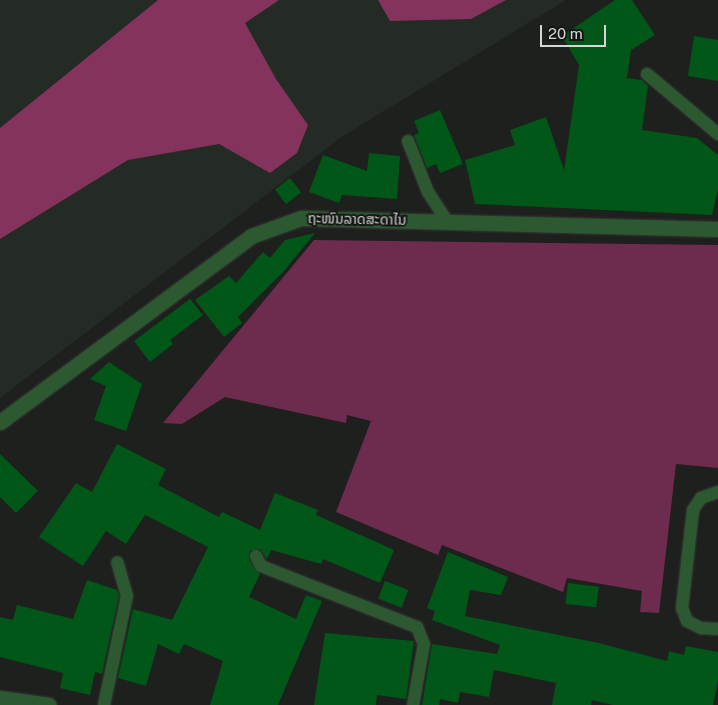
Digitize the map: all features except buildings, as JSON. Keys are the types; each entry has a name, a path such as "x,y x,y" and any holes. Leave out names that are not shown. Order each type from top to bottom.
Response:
{"street":[{"name":"ຖະໜົນລາດສະດາໄນ","path":"0,422 251,236 301,218 718,229"},
{"path":"0,698 49,705"}],"lane":[{"path":"647,74 718,134"},
{"path":"408,140 428,192 447,221"},
{"path":"718,492 701,498 693,510 682,608 687,621 700,628 718,630"},
{"path":"256,556 261,566 417,626 424,644 413,705"},
{"path":"104,705 127,596 117,562"}],"shaded area":[{"path":"0,0 566,0 343,136 0,398"},
{"path":"158,0 279,0 245,23 276,79 308,125 297,153 270,173 219,144 128,160 0,239 0,128"},
{"path":"378,0 506,0 471,19 390,21"},
{"path":"314,240 718,245 718,468 676,464 659,613 640,612 642,591 567,578 563,592 442,545 438,555 336,512 371,421 347,415 346,423 225,397 182,424 163,423"}]}
